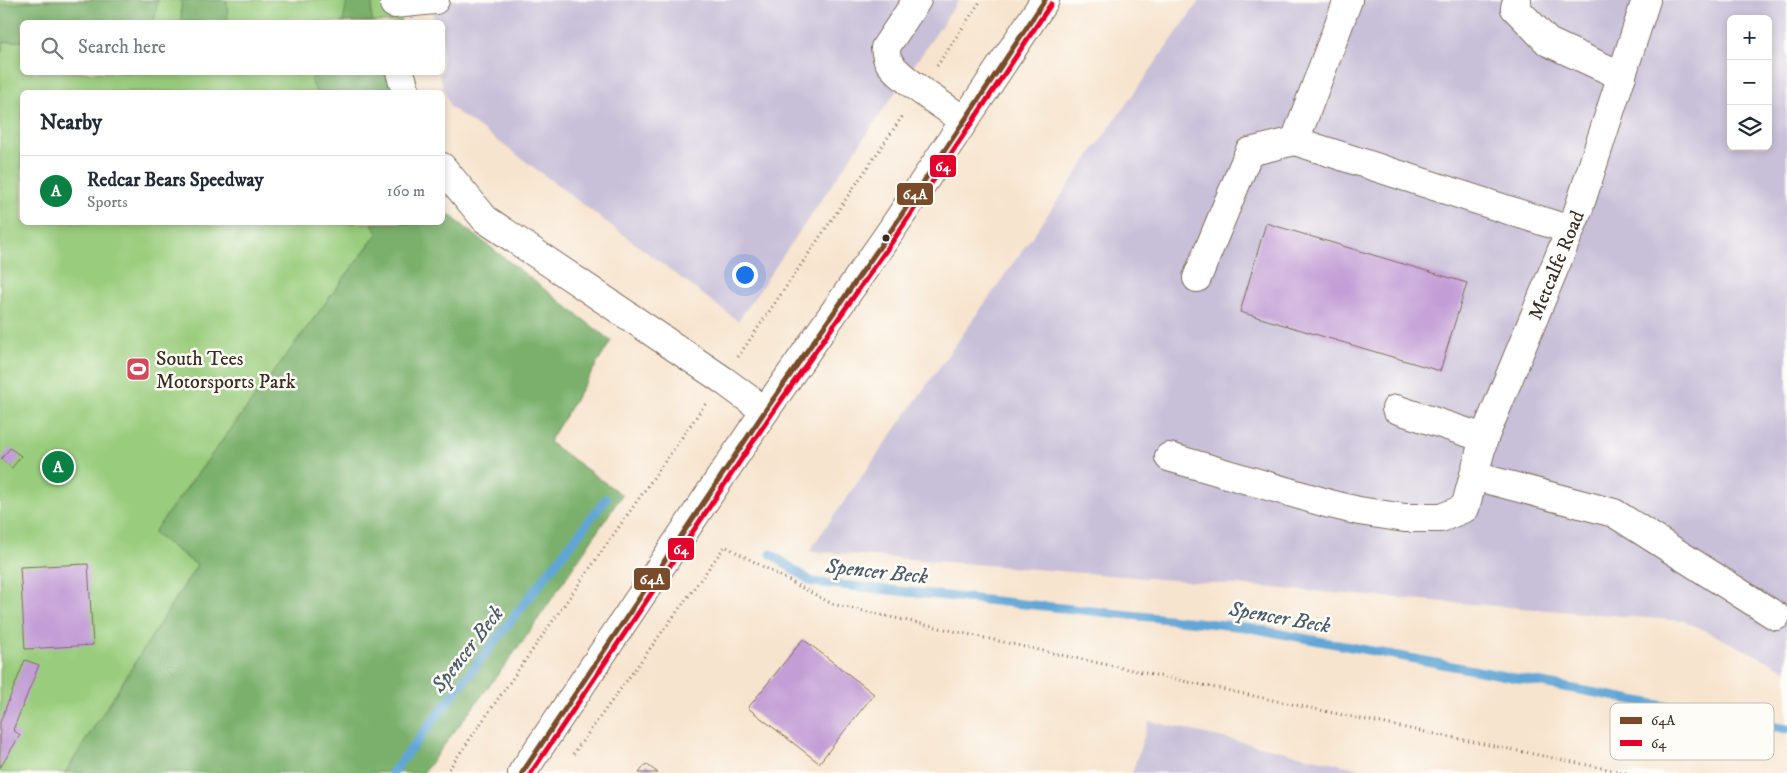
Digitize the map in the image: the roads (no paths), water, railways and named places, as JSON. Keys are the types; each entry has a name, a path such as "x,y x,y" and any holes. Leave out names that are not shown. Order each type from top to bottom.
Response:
{"street":[{"path":"394,9 434,0"},
{"path":"917,0 885,48 888,61 920,90 964,120"},
{"path":"522,773 765,411 888,235 1045,0"},
{"path":"1295,141 1348,0"},
{"path":"1517,0 1515,8 1548,42 1622,76"},
{"name":"Metcalfe Road","path":"1169,457 1359,511 1405,518 1441,518 1465,508 1484,438 1570,230 1646,0"},
{"path":"401,75 405,90"},
{"path":"1198,278 1249,152 1295,141 1570,230"},
{"path":"445,171 485,219 723,380 765,411"},
{"path":"1396,409 1484,438"},
{"path":"1474,476 1614,513 1776,616"}],"waterway":[{"name":"Spencer Beck","path":"392,773 606,499"},
{"name":"Spencer Beck","path":"771,554 812,582 1245,627 1649,703"},
{"name":"Spencer Beck","path":"1774,727 1787,729"}],"place":[{"name":"South Tees Motorsports Park","path":"138,369"},
{"name":"Redcar Bears Speedway","path":"58,467"}]}
